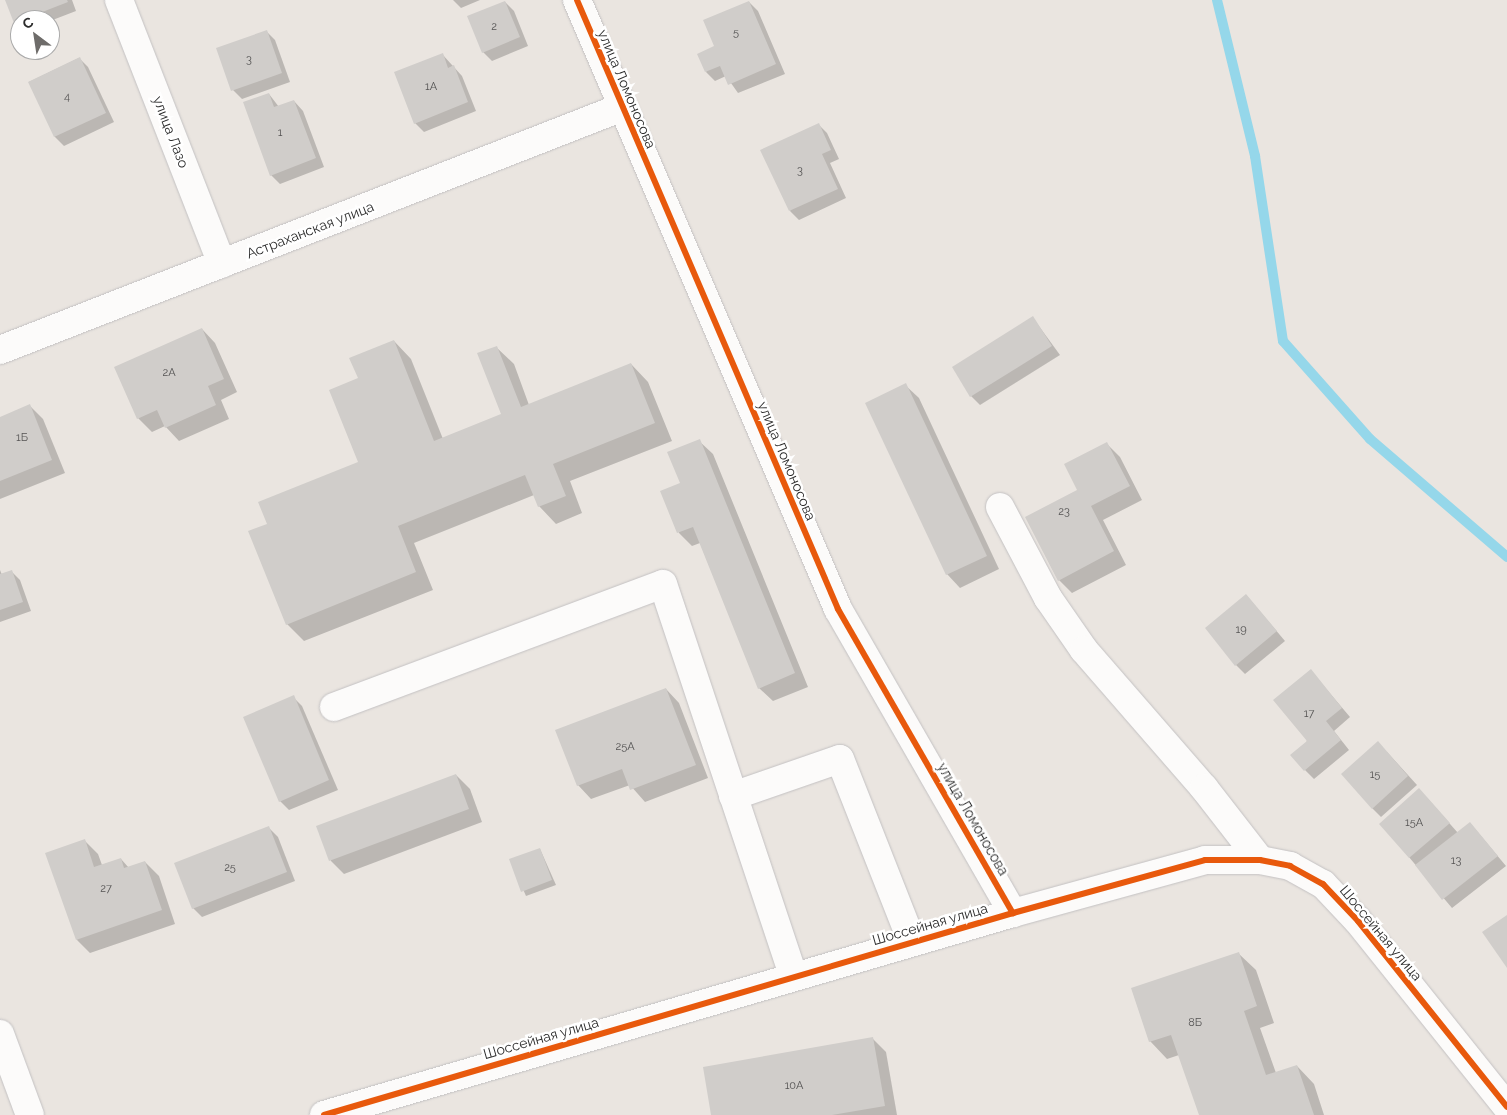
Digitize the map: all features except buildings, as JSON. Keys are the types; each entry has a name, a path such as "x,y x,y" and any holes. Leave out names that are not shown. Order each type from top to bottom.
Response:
{"street":[{"name":"улица Лазо","path":"120,0 222,264"},
{"name":"улица Ломоносова","path":"577,0 620,108 838,610 1013,912"},
{"name":"Астраханская улица","path":"0,350 620,108"},
{"path":"1000,507 1048,598 1084,650 1204,788 1260,860"},
{"path":"334,707 663,584 794,977"},
{"path":"733,796 840,759 912,942"},
{"name":"Шоссейная улица","path":"324,1115 1013,912 1205,860 1260,860 1290,866 1323,884 1358,921 1507,1108"},
{"path":"0,1034 30,1115"}],"waterway":[{"path":"1217,0 1255,156 1283,341 1370,439 1507,557"}],"cycle path":[{"path":"577,0 838,609 1013,913"},
{"path":"324,1115 1013,913 1205,860 1260,860 1290,866 1323,884 1358,921 1507,1107"}]}
